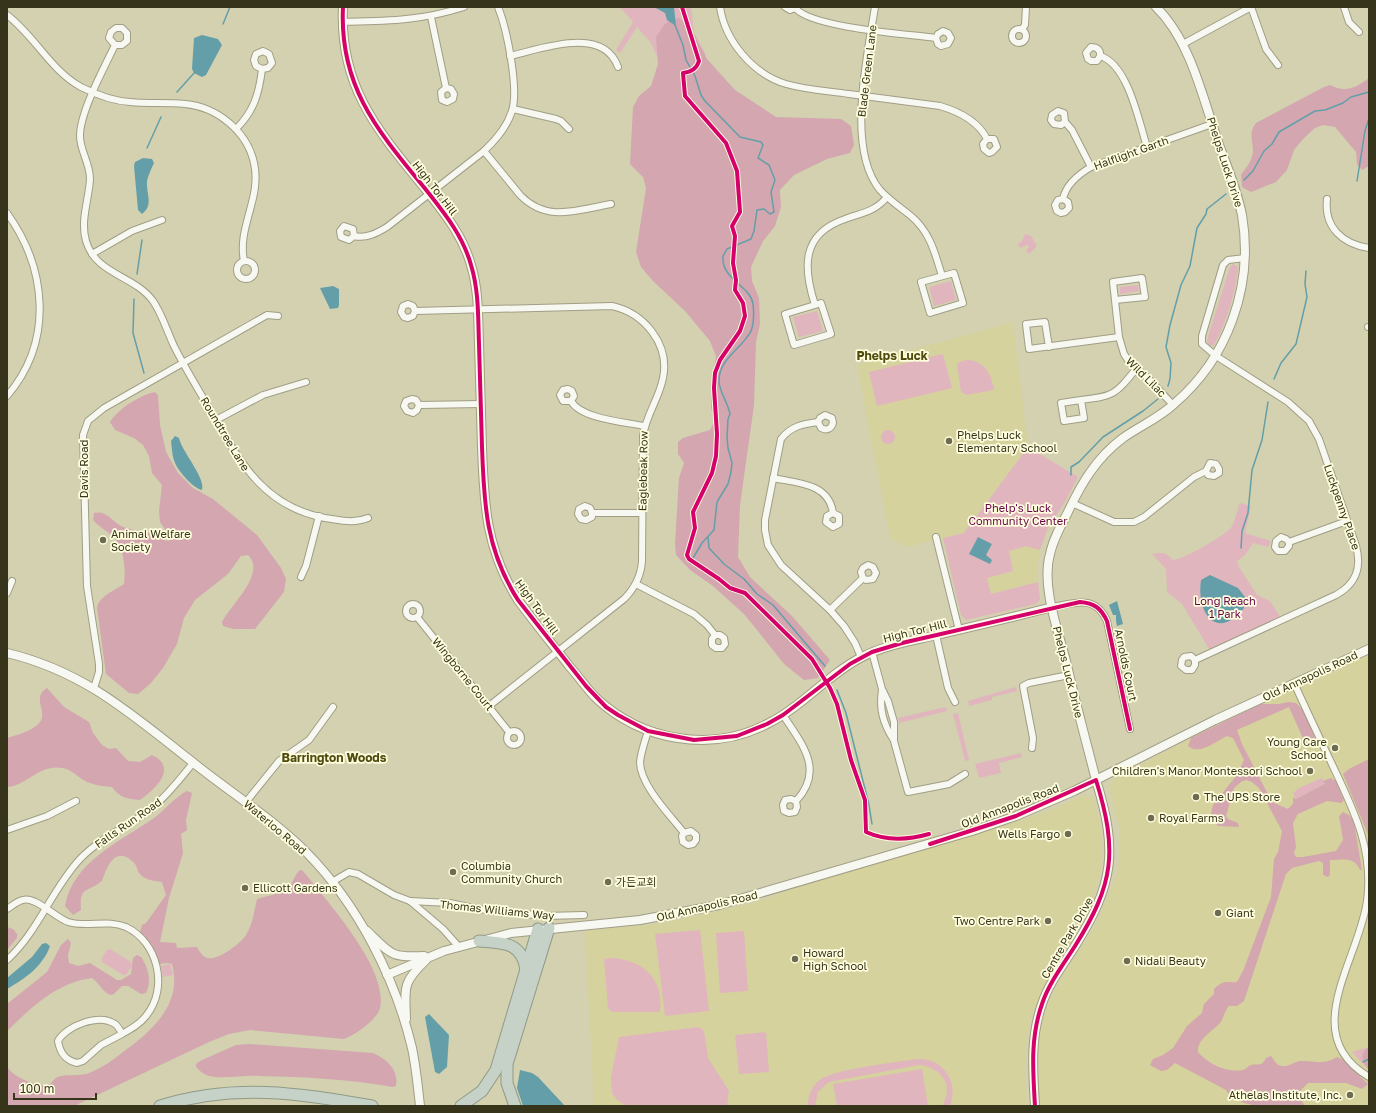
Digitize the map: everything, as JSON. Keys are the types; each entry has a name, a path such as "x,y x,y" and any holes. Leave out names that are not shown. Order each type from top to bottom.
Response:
{"highway":[{"path":"461,1106 482,1091 496,1070 526,969 544,929"},
{"path":"515,1106 507,1083 507,1064 544,929"},
{"path":"479,941 508,944 516,948 525,961 526,969"},
{"path":"160,1106 206,1095 258,1091 293,1093 372,1106"}],"street":[{"name":"High Tor Hill","path":"343,7 342,22 347,59 365,108 380,132 454,227 467,252 474,279 478,309 485,512 491,542 502,572 510,588 558,652 601,702 618,715 648,731 694,740 723,738 752,731 783,715 837,673 861,657 872,652 1052,608"},
{"path":"342,22 416,20 464,7"},
{"path":"354,236 365,236 379,232 429,195 484,151 501,133 513,109 513,84 505,29 498,7"},
{"path":"720,7 725,24 736,45 748,60 769,76 796,86 940,106 951,109 967,118 981,129 987,139"},
{"path":"785,7 790,10 796,8 803,15 836,24 936,38"},
{"name":"Blade Green Lane","path":"875,7 871,29 861,124 865,156 872,177 887,197 915,220 928,235 932,242 942,276"},
{"path":"1022,29 1025,25 1026,7"},
{"name":"Phelps Luck Drive","path":"1096,780 1052,608 1047,576 1048,560 1054,541 1072,502 1088,473 1104,454 1125,436 1173,405 1196,383 1216,356 1232,325 1242,289 1245,258 1245,239 1240,208 1212,124 1183,44 1176,31 1156,7"},
{"path":"1183,44 1251,7 1266,49 1278,65"},
{"path":"1344,7 1349,22 1359,32"},
{"path":"7,15 26,32 68,78 93,93 110,99 131,102 195,105 212,112 236,129 252,155 256,181 254,198 242,235 242,251 244,261"},
{"path":"431,17 446,88"},
{"path":"510,56 569,43 588,42 609,52 616,61 618,67"},
{"path":"115,45 93,93 83,119 80,136 80,143 89,170 84,234 92,254 132,232 162,220"},
{"path":"1100,56 1112,62 1124,81 1147,147"},
{"path":"236,129 245,120 254,107 260,87 262,69"},
{"path":"513,109 556,119 569,129"},
{"path":"1065,122 1072,130 1091,167"},
{"name":"Halflight Garth","path":"1063,199 1072,183 1091,167 1212,124"},
{"path":"484,151 523,198 541,210 561,213 611,204"},
{"path":"815,305 807,279 806,267 814,242 832,225 869,212 882,204 887,197"},
{"path":"1327,199 1327,216 1334,230 1347,241 1369,248"},
{"path":"7,213 20,233 32,260 38,278 40,304 37,333 31,354 20,377 7,396"},
{"name":"Roundtree Lane","path":"92,254 108,270 138,287 149,296 157,307 182,362 237,457 262,487 286,504 319,516 350,522 356,522 368,518"},
{"name":"Luckpenny Place","path":"1195,660 1344,590 1353,580 1358,569 1358,554 1319,439 1309,421 1288,402 1216,356 1202,344 1201,340 1223,266 1228,260 1245,258"},
{"path":"954,273 963,304 930,313 921,282 942,276 954,273"},
{"name":"Wild Lilac","path":"1115,300 1145,296 1142,278 1113,282 1119,337 1124,354 1173,405"},
{"path":"822,303 831,334 794,345 785,314 815,305 822,303"},
{"name":"Eaglebeak Row","path":"415,311 602,305 627,310 641,319 658,340 661,349 664,368 663,379 644,426 642,568 636,584 624,599 489,706"},
{"name":"Davis Road","path":"94,688 99,672 99,664 87,586 84,508 85,428 93,415 182,362 267,315 278,316"},
{"path":"1049,347 1045,322 1026,324 1029,350 1119,337"},
{"path":"1081,400 1084,418 1064,421 1061,403 1081,400 1104,397 1114,394 1136,368"},
{"path":"216,420 263,395 306,382"},
{"path":"571,401 578,410 589,414 644,426"},
{"path":"419,405 481,404"},
{"path":"818,422 799,425 784,434 779,445 765,520 765,530 768,545 781,565 830,610 850,635 861,657"},
{"path":"1072,502 1114,522 1134,522 1144,517 1194,476 1206,471"},
{"path":"773,478 815,487 821,490 829,500 833,513"},
{"path":"592,513 642,513"},
{"path":"300,577 306,566 319,516"},
{"path":"1289,542 1347,522"},
{"path":"936,537 959,630"},
{"path":"830,610 863,578"},
{"path":"7,594 12,580"},
{"path":"636,584 694,614 707,625 715,636"},
{"name":"Arnolds Court","path":"1052,608 1080,602 1093,604 1102,612 1107,621 1130,729"},
{"name":"Wingborne Court","path":"418,617 509,732"},
{"path":"936,636 948,688 955,702"},
{"name":"Old Annapolis Road","path":"387,974 431,956 479,941 544,929 640,920 685,913 746,898 992,824 1035,808 1096,780 1294,683 1369,649"},
{"path":"872,652 882,689 894,722 894,741"},
{"name":"Waterloo Road","path":"7,653 58,669 94,688 142,722 193,763 246,802 297,844 332,882 360,924 387,974 407,1030 420,1106"},
{"path":"1032,748 1033,738 1023,686 1029,683 1069,675"},
{"path":"1294,683 1360,827 1366,853 1368,886 1364,915 1337,997 1334,1030 1341,1049 1350,1062 1369,1077"},
{"path":"882,689 880,704 883,718 885,725 894,741 908,792 913,793 948,784 965,774"},
{"path":"246,802 279,761 309,740 333,707"},
{"path":"783,715 806,751 810,765 805,789 796,801"},
{"path":"648,731 641,755 642,774 649,787 684,833"},
{"name":"Falls Run Road","path":"7,960 19,946 70,871 88,851 110,834 152,808 171,790 193,763"},
{"name":"Centre Park Drive","path":"1035,1106 1032,1058 1033,1038 1038,1014 1046,993 1093,916 1106,882 1110,838 1105,808 1096,780"},
{"path":"7,830 52,813 76,801"},
{"path":"332,882 346,873 353,872 394,895 410,901 443,929 459,947"},
{"path":"7,909 26,900 31,900 72,923 113,923 121,925 138,935 150,948 158,973 155,999 144,1018 122,1034 101,1045 83,1061 77,1063 64,1056 59,1049 58,1041 65,1032 74,1026 102,1020 114,1023 122,1034"},
{"name":"Thomas Williams Way","path":"410,901 450,903 478,909 545,916 584,914"},
{"path":"360,924 386,949 396,956 431,956"},
{"path":"407,1030 405,994 407,982 413,973 431,956"}],"shaded area":[{"path":"679,18 692,30 707,59 735,90 776,117 841,119 851,126 854,145 850,153 827,159 794,175 780,190 781,207 775,226 763,241 751,267 752,281 759,298 760,324 756,342 754,405 740,505 738,557 750,577 792,616 830,660 818,678 804,680 784,664 745,615 713,586 690,570 676,555 675,544 679,478 684,463 678,454 678,442 683,438 710,430 715,420 711,408 712,383 716,356 710,341 685,311 653,281 641,267 636,252 646,188 643,177 630,164 633,107 639,96 651,86 658,64 656,37 665,24"},
{"path":"1369,78 1369,166 1362,170 1357,164 1356,152 1335,127 1323,125 1315,128 1294,150 1287,170 1276,182 1251,192 1242,187 1241,175 1253,152 1252,130 1256,123 1324,87 1330,85 1341,89 1346,89 1355,87"},
{"name":"Phelps Luck Elementary School","path":"1013,322 1028,447 964,533 907,547 890,538 857,365"},
{"path":"155,392 158,395 160,425 166,452 178,473 193,488 213,499 257,535 281,568 286,579 284,592 255,629 233,629 223,626 222,622 245,589 253,571 253,562 248,555 241,556 228,574 195,600 184,618 177,644 163,668 150,684 138,694 129,693 106,674 97,608 98,604 104,597 124,584 125,572 122,552 117,541 93,520 94,513 98,512 105,514 117,524 125,528 154,534 168,541 171,538 160,522 159,511 162,485 152,473 149,456 143,445 134,438 115,430 110,422 118,412 130,403"},
{"path":"1026,546 1040,550 1037,567 1038,582 991,594 987,578 1013,571 1008,551"},
{"path":"1369,654 1369,1106 1040,1106 1038,1053 1040,1031 1046,1010 1055,989 1097,923 1118,870 1120,853 1119,827 1109,787 1113,779 1230,718"},
{"path":"47,688 64,707 89,722 93,733 102,745 109,749 116,748 128,761 140,762 152,755 160,760 164,772 161,779 152,791 140,800 131,799 121,796 112,787 87,782 70,771 59,768 46,769 19,784 7,787 7,738 29,730 40,722 42,713 40,696"},
{"path":"1288,702 1296,703 1304,711 1316,741 1314,747 1306,745 1289,707 1237,730 1242,744 1272,802 1288,809 1293,804 1293,797 1296,799 1325,784 1323,781 1331,778 1336,781 1344,800 1341,803 1327,801 1298,814 1293,823 1296,847 1294,853 1296,857 1303,857 1336,851 1343,840 1339,816 1343,812 1349,815 1354,822 1362,870 1360,870 1352,861 1344,859 1330,860 1330,875 1328,877 1323,875 1323,863 1319,861 1292,868 1286,874 1244,1001 1237,1006 1229,1006 1220,1023 1202,1039 1198,1047 1198,1052 1218,1067 1237,1071 1243,1070 1251,1065 1261,1064 1266,1058 1271,1056 1280,1066 1289,1065 1300,1061 1323,1062 1337,1057 1342,1059 1368,1084 1362,1089 1346,1083 1308,1083 1299,1092 1301,1100 1305,1106 1274,1107 1251,1105 1241,1102 1232,1097 1226,1090 1175,1063 1167,1070 1161,1071 1150,1065 1153,1059 1163,1055 1173,1048 1187,1026 1202,1013 1204,1004 1214,994 1214,989 1223,983 1237,982 1243,971 1271,897 1274,859 1278,852 1282,831 1259,788 1252,782 1246,780 1234,788 1226,816 1228,819 1238,823 1239,827 1218,826 1210,818 1213,805 1236,776 1244,760 1233,738 1227,736 1208,747 1202,749 1192,749 1188,746 1191,738 1260,704 1279,704"},
{"path":"1369,759 1369,837 1343,774 1349,769"},
{"path":"187,791 192,793 186,820 187,830 181,834 183,853 169,898 160,942 176,943 177,948 197,947 202,955 207,958 217,957 223,954 234,947 246,935 252,922 257,899 280,893 288,889 300,870 303,871 340,917 366,955 375,974 380,992 380,1008 378,1013 365,1026 344,1039 250,1030 229,1034 74,1106 7,1106 7,1067 20,1078 36,1084 47,1086 59,1077 89,1073 111,1061 134,1044 154,1025 169,1004 173,992 174,978 172,964 160,964 150,945 140,932 142,925 146,923 166,895 162,882 149,880 144,877 139,873 133,862 127,857 121,856 117,857 109,864 102,881 83,893 81,897 81,910 73,915 65,906 70,890 88,865 100,854 154,818"},
{"name":"Howard High School","path":"1083,795 1092,797 1098,816 1101,832 1101,868 1089,910 1046,982 1030,1018 1025,1054 1027,1106 594,1106 585,931 664,923 757,902 797,887 1025,819 1056,808"},
{"path":"7,927 13,929 17,934 17,938 7,950"},
{"path":"68,939 71,943 68,955 69,963 78,966 90,963 117,980 121,980 131,974 133,958 137,955 141,957 146,965 149,979 146,993 141,994 128,986 122,986 114,994 110,995 105,992 92,978 79,981 67,985 45,997 7,1031 7,1004 47,972 61,945"},
{"path":"249,1044 373,1053 390,1065 396,1075 396,1086 393,1087 342,1080 309,1078 252,1076 217,1077 206,1075 196,1067 196,1064 200,1061 236,1045"},
{"path":"1369,1047 1369,1070 1363,1061 1363,1055"}],"green space":[{"path":"620,7 691,7 694,33 706,55 668,79 651,43 637,27 620,53 616,50 633,22"},
{"path":"1025,234 1031,236 1037,246 1029,254 1026,251 1029,247 1027,245 1020,248 1018,244 1022,241"},
{"path":"1233,264 1238,267 1230,308 1214,345 1209,346 1207,340 1230,267"},
{"path":"951,281 956,300 934,306 929,287"},
{"path":"1138,285 1139,291 1120,294 1120,287"},
{"path":"817,311 823,331 799,337 793,317"},
{"path":"943,354 952,388 877,406 869,372"},
{"path":"966,360 978,362 986,369 991,378 994,390 966,395 961,392 957,363"},
{"path":"885,430 891,430 895,434 895,440 891,444 885,444 881,440 881,434"},
{"name":"Phelp's Luck Community Center","path":"1028,447 1078,477 1065,502 1048,528 1040,550 1026,546 1009,551 1013,571 987,578 991,594 1038,582 1040,600 1036,604 966,620 961,615 943,538 964,533"},
{"name":"Long Reach 1 Park","path":"1240,503 1251,506 1245,533 1271,541 1268,547 1253,543 1245,555 1237,561 1239,567 1257,595 1270,601 1282,620 1211,652 1182,604 1167,592 1166,569 1152,554 1164,553 1173,560 1203,547 1230,529 1235,520"},
{"path":"1016,687 1017,691 992,697 992,700 969,706 968,701"},
{"path":"946,707 947,711 899,723 898,718"},
{"path":"958,713 969,760 965,761 953,714"},
{"path":"1021,753 1022,757 999,763 1001,773 979,778 975,764"},
{"path":"1322,778 1325,784 1296,799 1293,793 1299,788"},
{"path":"700,930 709,1011 665,1016 655,934"},
{"path":"744,931 748,991 720,993 716,933"},
{"path":"110,949 131,962 132,966 126,975 123,975 102,962 102,958 107,950"},
{"path":"612,958 634,963 650,974 659,990 660,1012 612,1012 608,1008 604,959"},
{"path":"170,964 173,975 163,977 161,966"},
{"path":"699,1027 704,1031 708,1058 729,1091 727,1106 628,1106 618,1101 612,1093 611,1077 619,1037"},
{"path":"766,1032 769,1072 739,1074 735,1035"},
{"path":"1369,1047 1365,1066 1352,1052"},
{"path":"918,1059 935,1063 942,1067 947,1074 951,1081 952,1089 950,1106 942,1106 946,1099 947,1091 944,1079 934,1069 919,1065 829,1082 818,1092 815,1106 808,1106 813,1087 818,1081 829,1075 867,1066"},
{"path":"922,1069 928,1106 837,1106 833,1084"}],"water":[{"path":"654,7 674,7 676,26 667,20 665,13"},
{"path":"202,35 218,39 222,45 206,75 202,77 194,73 192,69 194,38"},
{"path":"143,158 152,159 154,163 147,181 149,203 146,211 142,214 138,210 134,166 135,162"},
{"path":"333,286 339,289 339,305 338,308 330,309 320,288"},
{"path":"175,436 179,438 184,450 201,479 202,490 198,489 187,479 175,463 171,441"},
{"path":"978,537 992,544 986,555 992,560 990,564 969,554"},
{"path":"1210,575 1238,588 1245,597 1244,608 1234,618 1226,622 1218,623 1211,620 1202,604 1200,593 1201,580"},
{"path":"1117,601 1123,624 1117,626 1116,615 1113,615 1109,605"},
{"path":"46,943 50,946 43,960 27,976 7,989 7,978 32,957 42,944"},
{"path":"429,1014 449,1035 447,1067 439,1074 435,1072 425,1017"},
{"path":"520,1070 532,1073 538,1077 565,1106 523,1106 517,1088"}],"waterway":[{"path":"223,24 230,7"},
{"path":"675,25 683,45 686,60 695,76 701,95 740,137 761,142 763,145 758,158 769,165 775,180 771,192 774,212 770,214 764,209 757,210 754,231 751,239 727,249 723,256 727,271 751,298 754,314 751,331 726,361 720,374 719,382 730,414 728,419 727,437 732,463 731,472 728,484 717,502 714,530 702,543 690,563"},
{"path":"177,92 195,72"},
{"path":"1244,180 1253,171 1264,151 1272,144 1279,132 1315,111 1325,110 1343,103 1351,97 1369,92"},
{"path":"147,148 161,117"},
{"path":"1357,181 1365,131 1369,118"},
{"path":"1168,386 1171,363 1166,347 1170,325 1181,285 1190,266 1197,228 1206,214 1207,209 1226,194"},
{"path":"137,274 142,240"},
{"path":"1274,379 1281,363 1296,344 1307,297 1305,284 1306,271"},
{"path":"134,299 133,333 144,373"},
{"path":"1071,475 1071,467 1079,462 1103,437 1143,411 1158,399"},
{"path":"1241,548 1242,531 1248,513 1252,470 1262,440 1268,402"},
{"path":"708,537 709,548 724,564 744,579 757,594 773,605 825,666"},
{"path":"837,690 846,713 869,805 872,824"},
{"path":"1363,1062 1369,1059"}],"cycle path":[{"path":"343,7 343,36 348,62 355,85 378,128 453,226 468,254 474,275 478,304 484,488 489,526 499,563 518,600 586,686 606,707 648,731 694,740 737,736 767,724 783,715 850,664 872,652 902,643 1080,602 1096,607 1100,610 1107,621 1130,729"},
{"path":"682,7 699,61 697,66 689,72 683,73 685,96 726,143 737,171 740,212 732,226 735,236 733,263 736,280 735,290 743,303 745,316 740,331 720,360 715,373 714,388 717,434 716,456 712,473 693,512 695,528 687,555 689,559 730,588 745,593 812,659 830,688 837,704 851,760 865,800 866,832 881,837 897,839 929,834"},
{"path":"930,844 1016,816 1096,780 1103,805 1109,847 1105,885 1088,924 1052,981 1042,1004 1038,1017 1033,1055 1035,1106"}],"place":[{"name":"Phelps Luck Elementary School","path":"949,441"},
{"name":"Animal Welfare Society","path":"103,540"},
{"name":"Young Care School","path":"1335,748"},
{"name":"Children's Manor Montessori School","path":"1310,771"},
{"name":"The UPS Store","path":"1196,797"},
{"name":"Royal Farms","path":"1151,818"},
{"name":"Wells Fargo","path":"1068,834"},
{"name":"Columbia Community Church","path":"453,872"},
{"name":"가든교회","path":"608,882"},
{"name":"Ellicott Gardens","path":"245,888"},
{"name":"Giant","path":"1218,913"},
{"name":"Two Centre Park","path":"1048,921"},
{"name":"Howard High School","path":"795,959"},
{"name":"Nidali Beauty","path":"1127,961"},
{"name":"Athelas Institute, Inc.","path":"1350,1095"}],"district":[{"name":"Phelps Luck","path":"892,356"},
{"name":"Barrington Woods","path":"334,758"}]}
